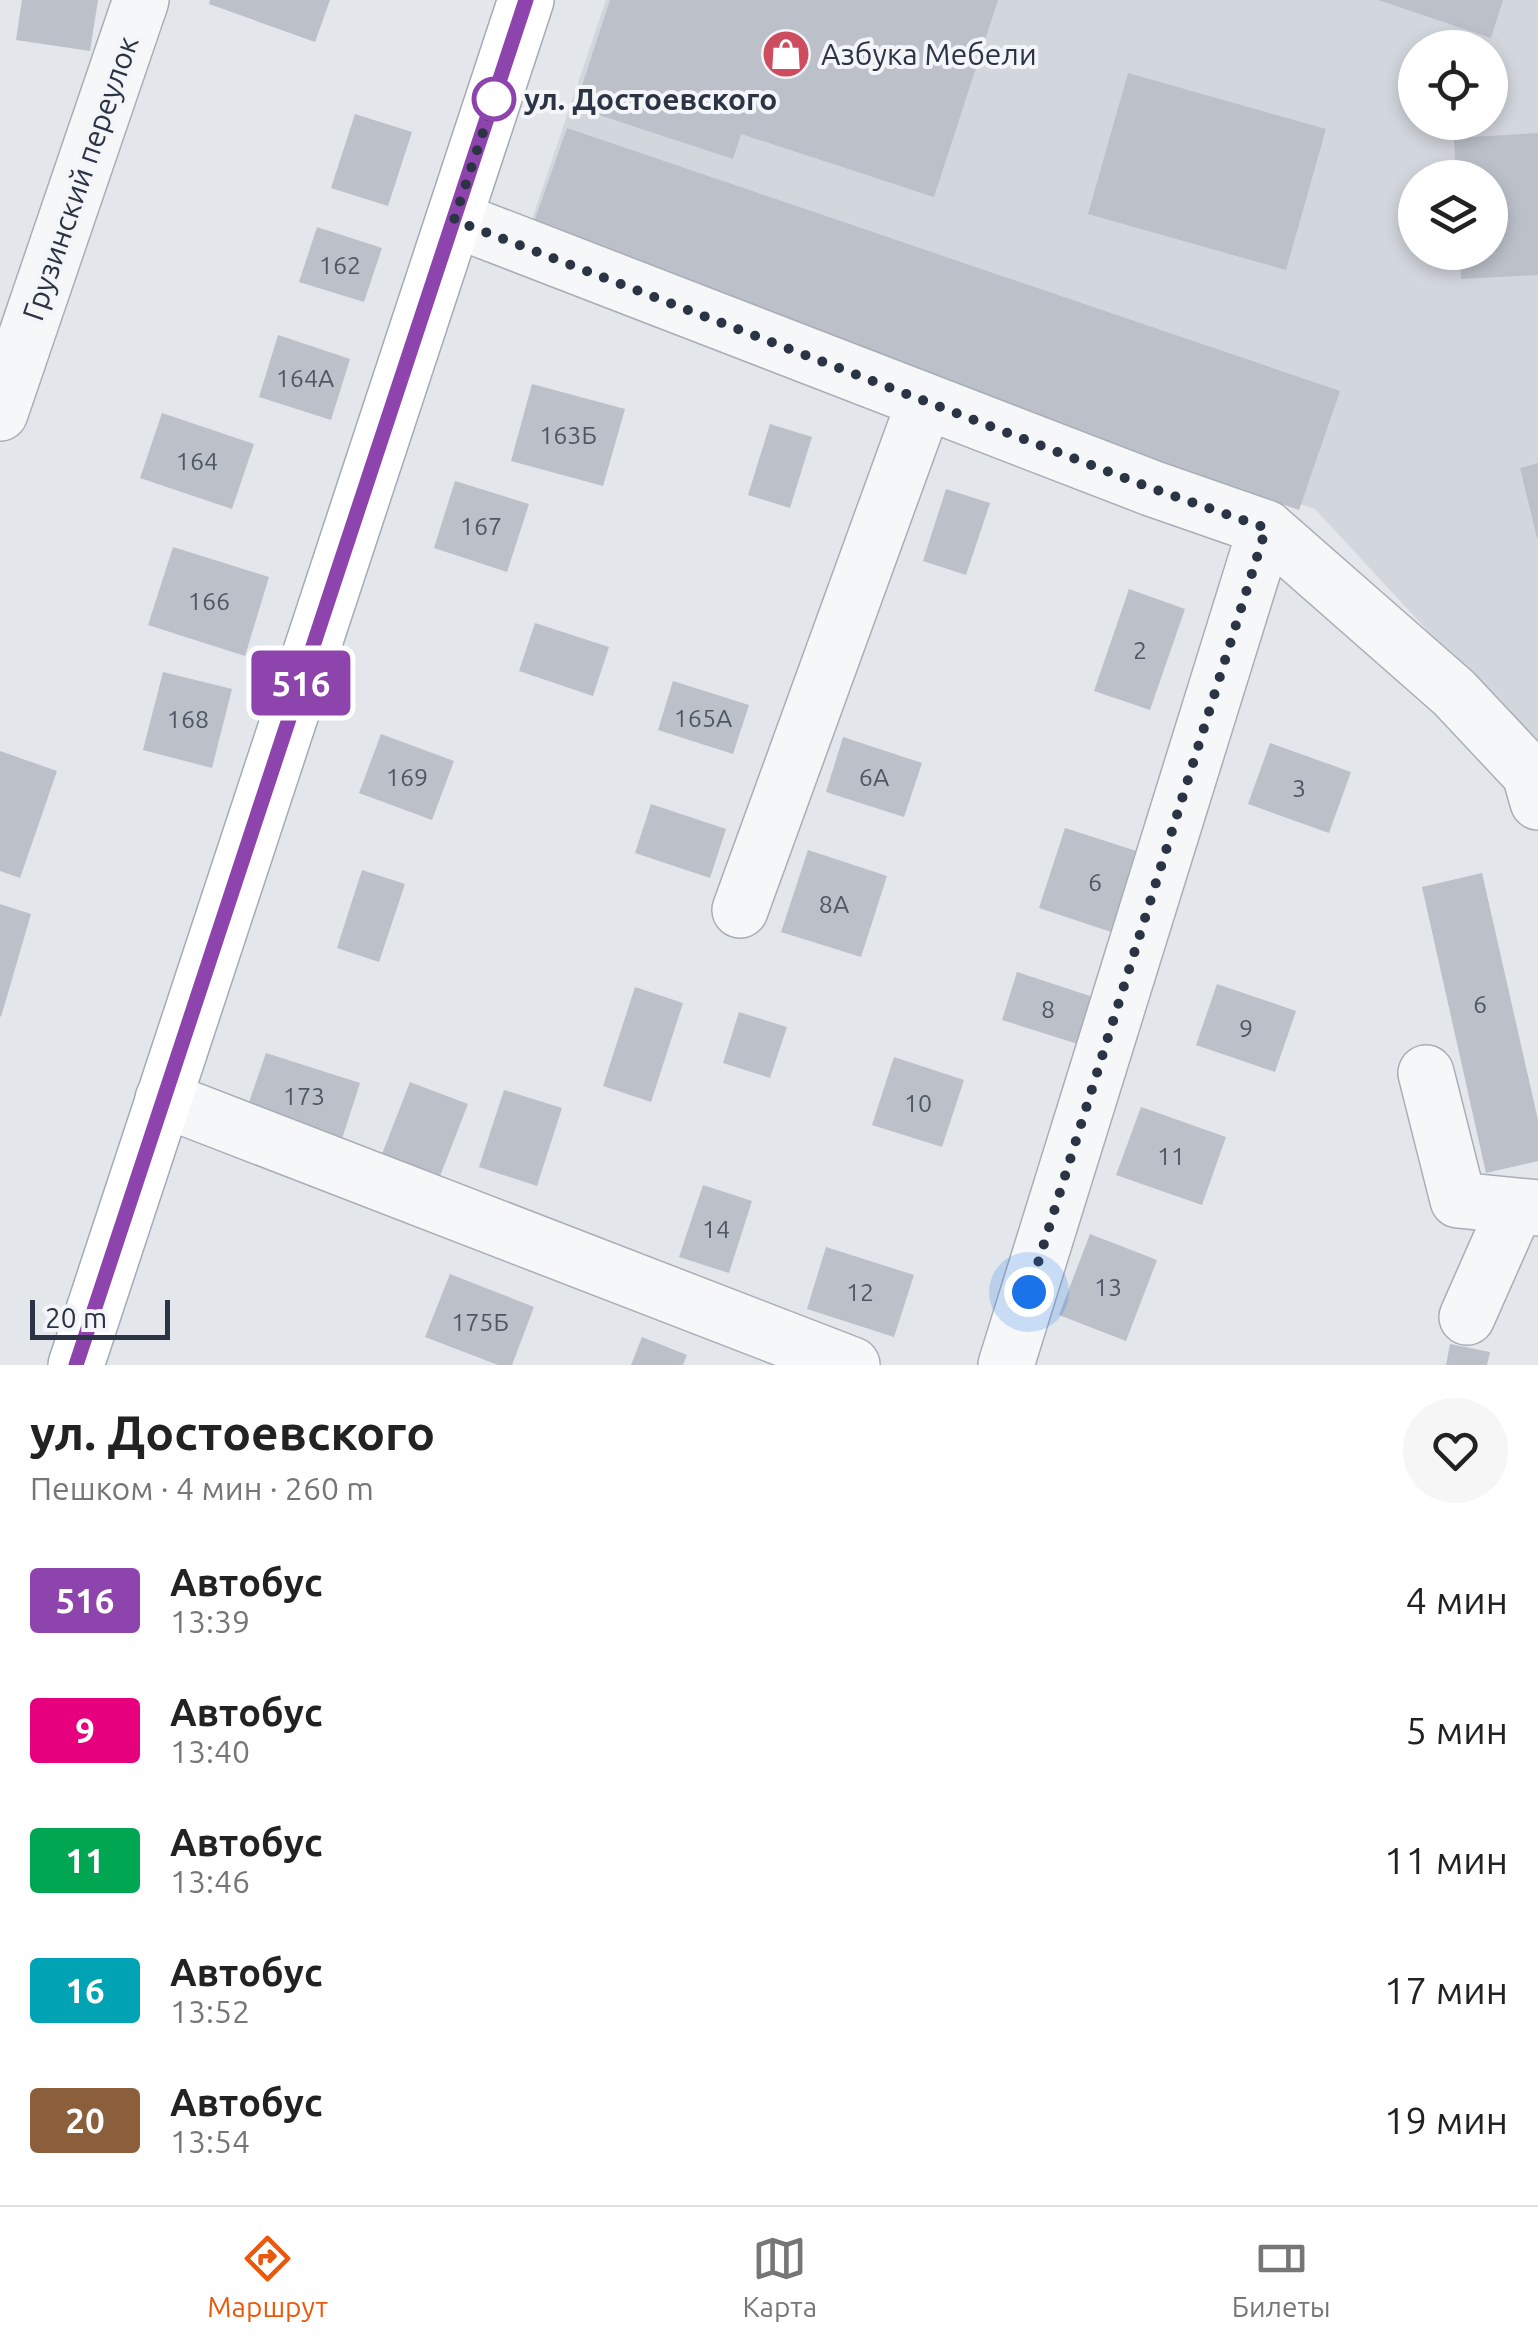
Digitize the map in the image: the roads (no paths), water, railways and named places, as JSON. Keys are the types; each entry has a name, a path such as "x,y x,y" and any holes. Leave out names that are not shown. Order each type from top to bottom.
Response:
{"main road":[{"path":"76,1365 526,0"}],"street":[{"name":"Грузинский переулок","path":"0,413 141,0"},
{"path":"454,220 1151,488 1266,528 1454,693 1530,774 1538,802"},
{"path":"740,910 925,401"},
{"path":"1006,1365 1266,528"},
{"path":"1426,1072 1458,1200 1527,1207 1466,1318"},
{"path":"164,1099 852,1365"}],"place":[{"name":"Азбука Мебели","path":"786,54"},
{"name":"ул. Достоевского","path":"494,99"}]}
